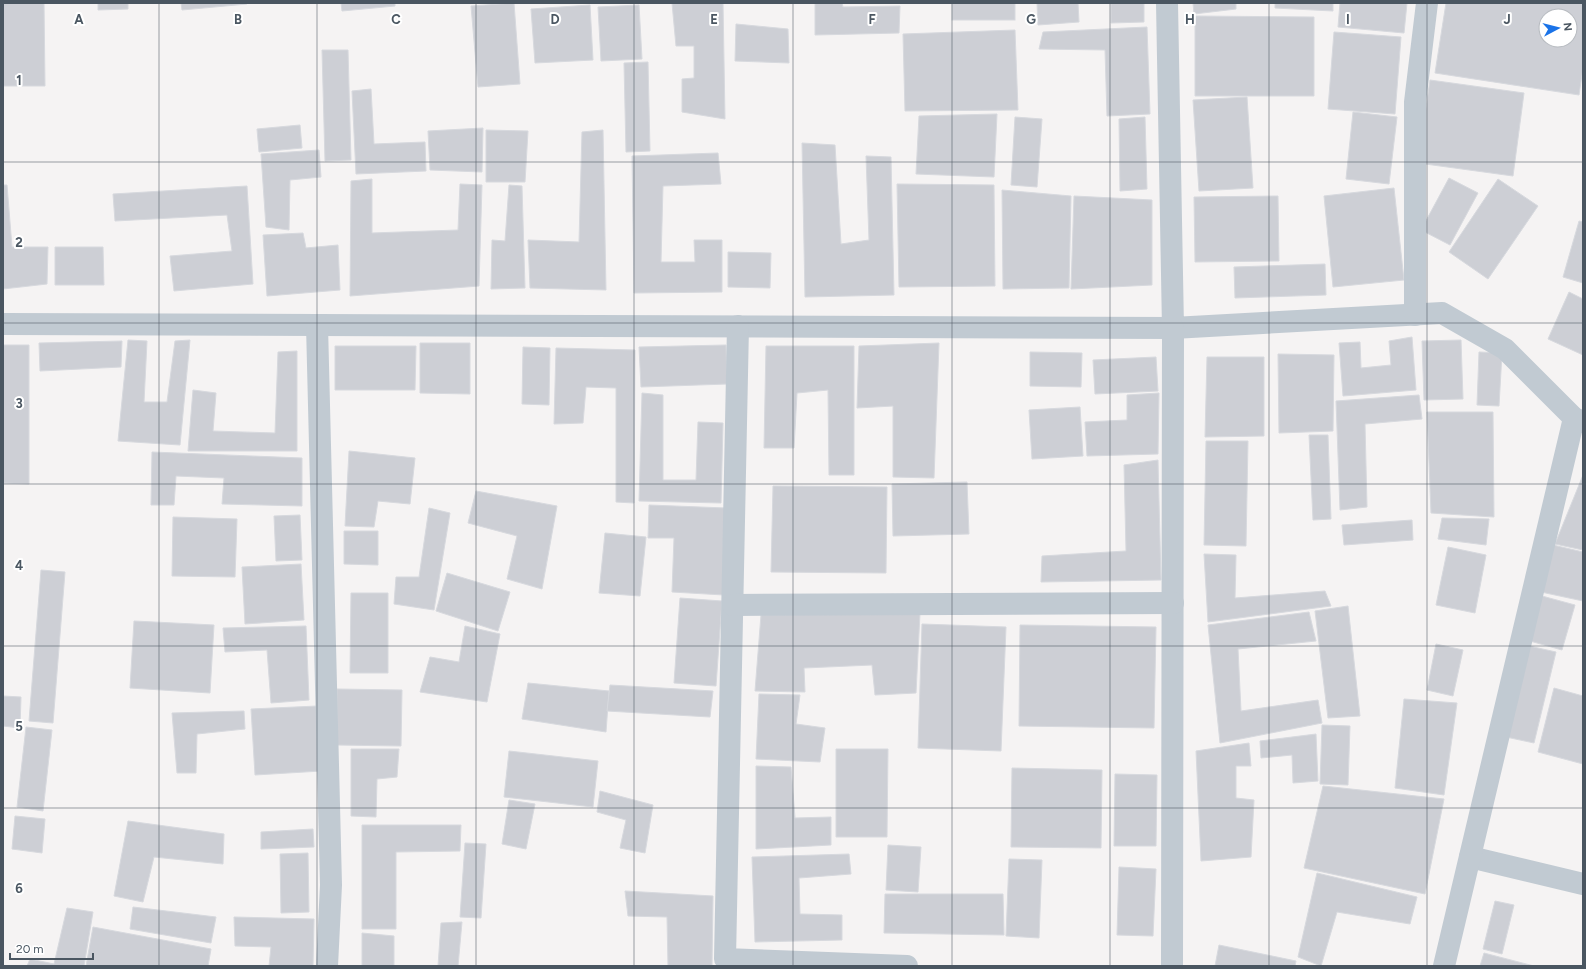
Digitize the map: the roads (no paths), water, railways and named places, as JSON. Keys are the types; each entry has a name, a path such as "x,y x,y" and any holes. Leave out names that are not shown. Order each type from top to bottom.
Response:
{"street":[{"path":"1167,3 1172,328 1172,966"},
{"path":"1415,315 1415,102 1427,3"},
{"path":"3,324 1172,328 1442,313 1505,349 1578,420 1444,966"},
{"path":"317,325 331,885 327,966"},
{"path":"738,326 725,962 907,966"},
{"path":"733,605 1173,603"},
{"path":"1470,857 1583,884"}]}
